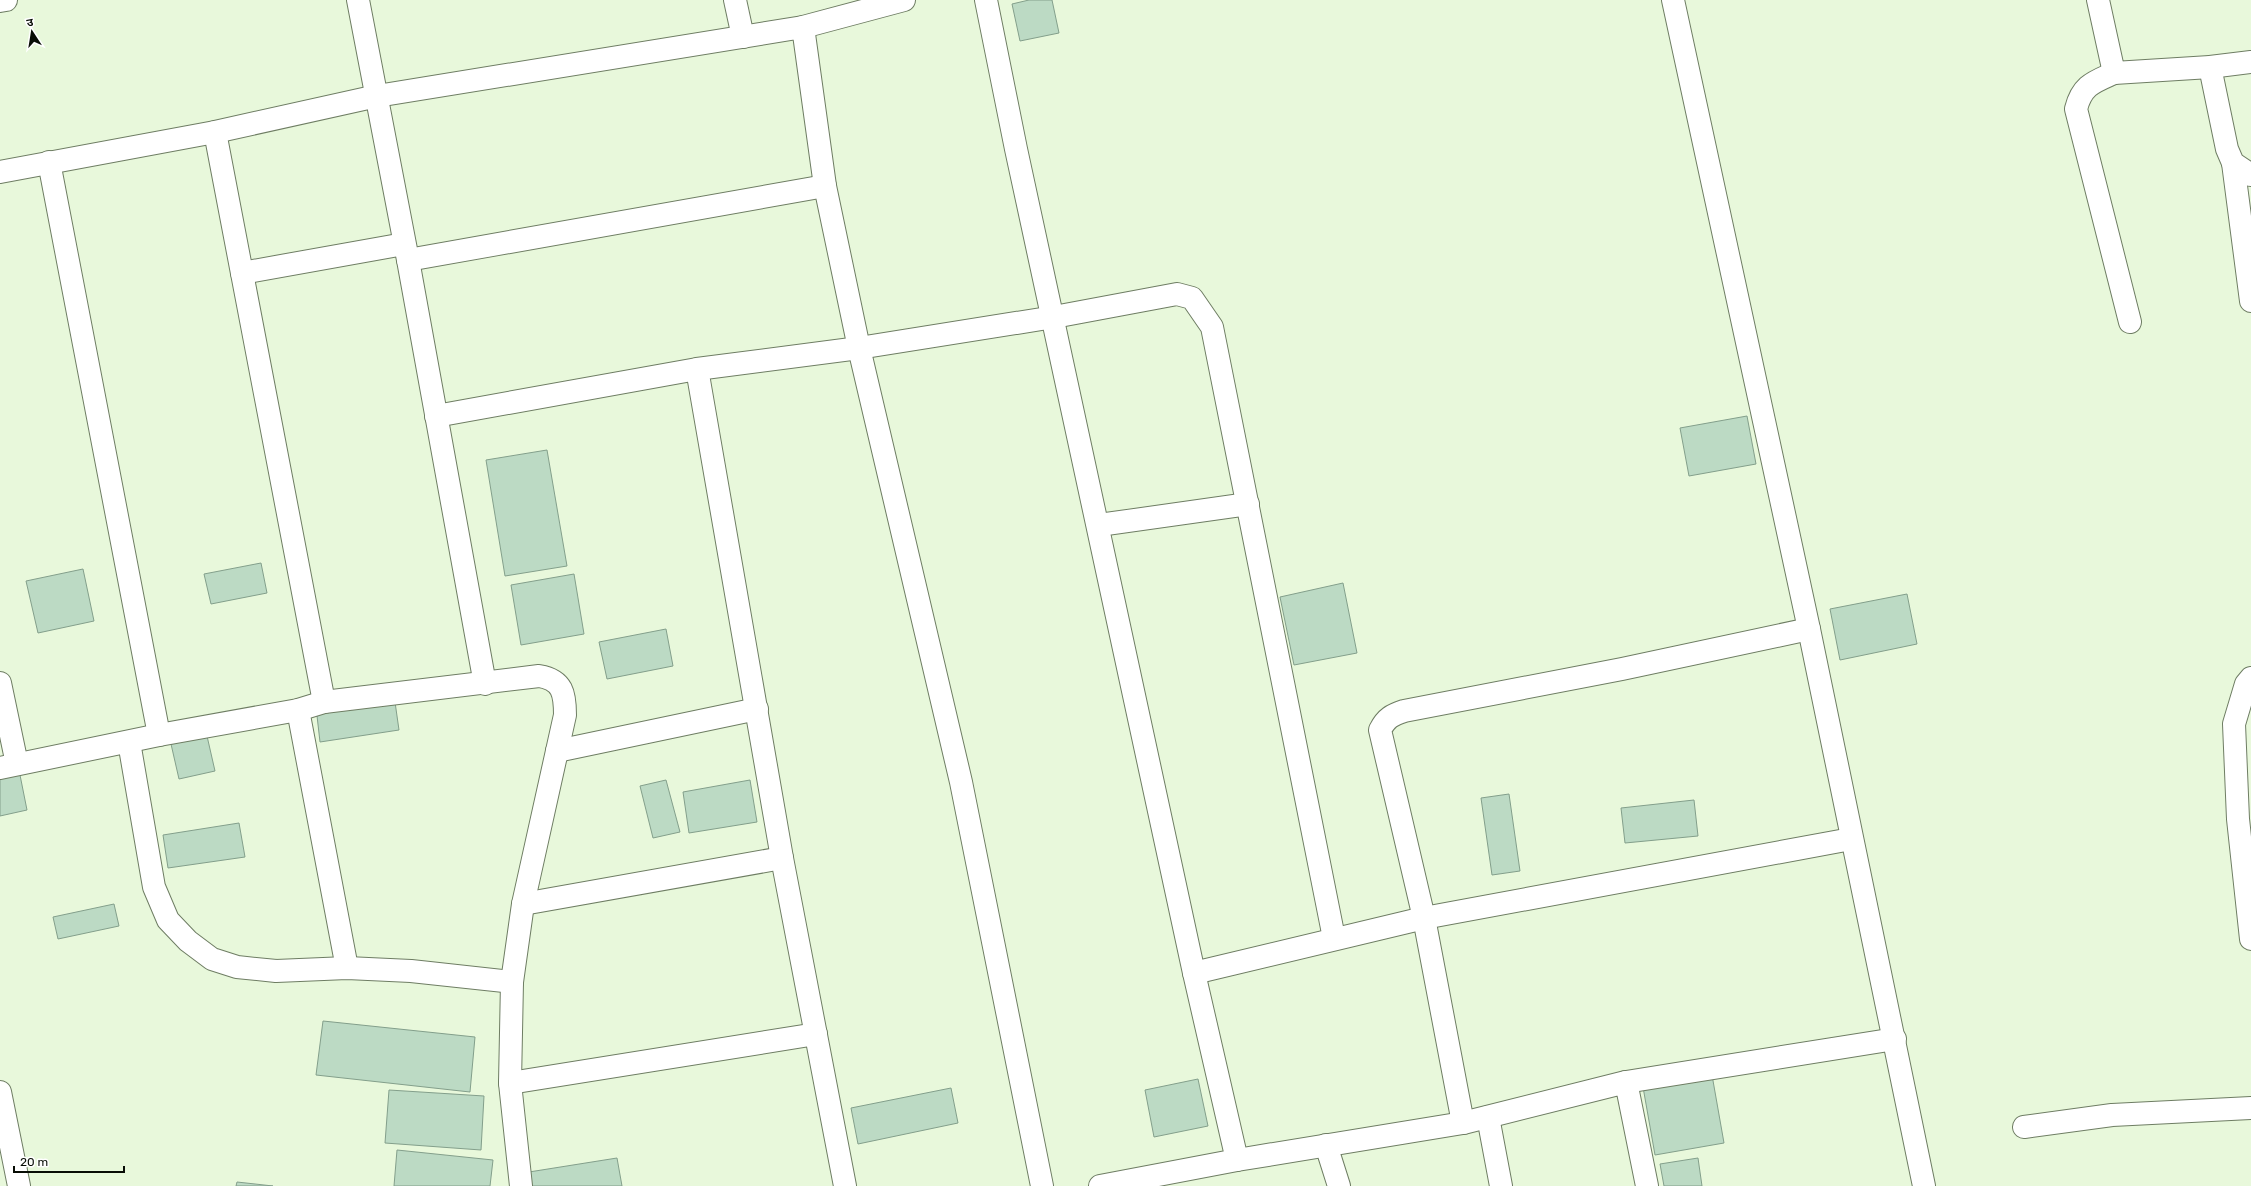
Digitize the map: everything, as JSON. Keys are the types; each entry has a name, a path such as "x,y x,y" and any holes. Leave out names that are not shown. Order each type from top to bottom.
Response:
{"street":[{"path":"0,1 6,0"},
{"path":"358,0 485,684"},
{"path":"735,0 743,37"},
{"path":"0,172 215,132 377,96 803,27 904,0"},
{"path":"986,0 1016,149 1099,525 1194,973 1237,1160"},
{"path":"1673,0 1809,629 1924,1186"},
{"path":"2098,0 2114,73"},
{"path":"803,27 825,186 858,348 960,782 1042,1186"},
{"path":"2130,322 2076,109 2080,95 2092,82 2114,73 2210,67 2251,62"},
{"path":"2210,67 2227,150 2233,163 2251,301"},
{"path":"215,132 324,702"},
{"path":"48,162 159,735"},
{"path":"2233,163 2251,175"},
{"path":"242,273 406,252 825,186"},
{"path":"436,416 697,369 858,348 1054,317 1177,294 1192,298 1212,327 1334,938"},
{"path":"697,369 782,858 844,1186"},
{"path":"1099,525 1248,504"},
{"path":"1463,1123 1424,918 1380,730 1389,717 1404,710 1622,669 1809,629"},
{"path":"0,683 9,766 159,735 298,710 324,702 485,684 539,676 551,678 558,684 565,699 565,704 557,751 523,904 512,982 510,1083 522,1186"},
{"path":"2251,678 2246,684 2234,724 2244,782 2238,819 2251,939"},
{"path":"557,751 757,709"},
{"path":"298,710 347,968"},
{"path":"129,742 154,887 168,920 188,941 212,960 237,967 276,972 347,968 411,971 512,982"},
{"path":"1194,973 1334,938 1424,918 1852,839"},
{"path":"523,904 782,858"},
{"path":"510,1083 816,1034"},
{"path":"1100,1186 1237,1160 1463,1123 1626,1082 1894,1039"},
{"path":"1626,1082 1648,1186"},
{"path":"0,1092 19,1186"},
{"path":"2024,1127 2112,1115 2251,1108"},
{"path":"1488,1117 1501,1186"},
{"path":"1326,1145 1339,1186"}],"building":[{"path":"1029,0 1052,0 1059,33 1020,41 1012,4"},
{"path":"1747,416 1756,464 1689,476 1680,428"},
{"path":"547,450 567,566 505,576 486,460"},
{"path":"261,563 267,593 211,604 204,574"},
{"path":"83,569 94,621 38,633 26,581"},
{"path":"574,574 584,634 521,645 511,585"},
{"path":"1343,583 1357,653 1294,665 1280,597"},
{"path":"1907,594 1917,644 1840,660 1830,609"},
{"path":"666,629 673,666 607,679 599,642"},
{"path":"394,695 399,730 320,742 316,707"},
{"path":"207,736 215,771 179,779 171,744"},
{"path":"19,770 27,810 0,816 0,774"},
{"path":"666,780 680,832 653,838 640,786"},
{"path":"750,780 757,822 689,833 683,792"},
{"path":"1509,794 1520,871 1492,875 1481,798"},
{"path":"1694,800 1698,836 1625,843 1621,808"},
{"path":"239,823 245,857 168,868 163,835"},
{"path":"114,904 119,926 58,939 53,917"},
{"path":"323,1021 475,1037 470,1092 316,1075"},
{"path":"1712,1075 1724,1143 1655,1155 1643,1087"},
{"path":"1198,1079 1208,1126 1154,1137 1145,1090"},
{"path":"951,1088 958,1123 858,1144 851,1108"},
{"path":"389,1090 484,1096 481,1150 385,1143"},
{"path":"397,1150 493,1160 490,1186 394,1186"},
{"path":"617,1158 622,1186 531,1186 529,1172"},
{"path":"1698,1158 1702,1186 1664,1186 1660,1164"},
{"path":"237,1182 273,1186 236,1186"}]}
